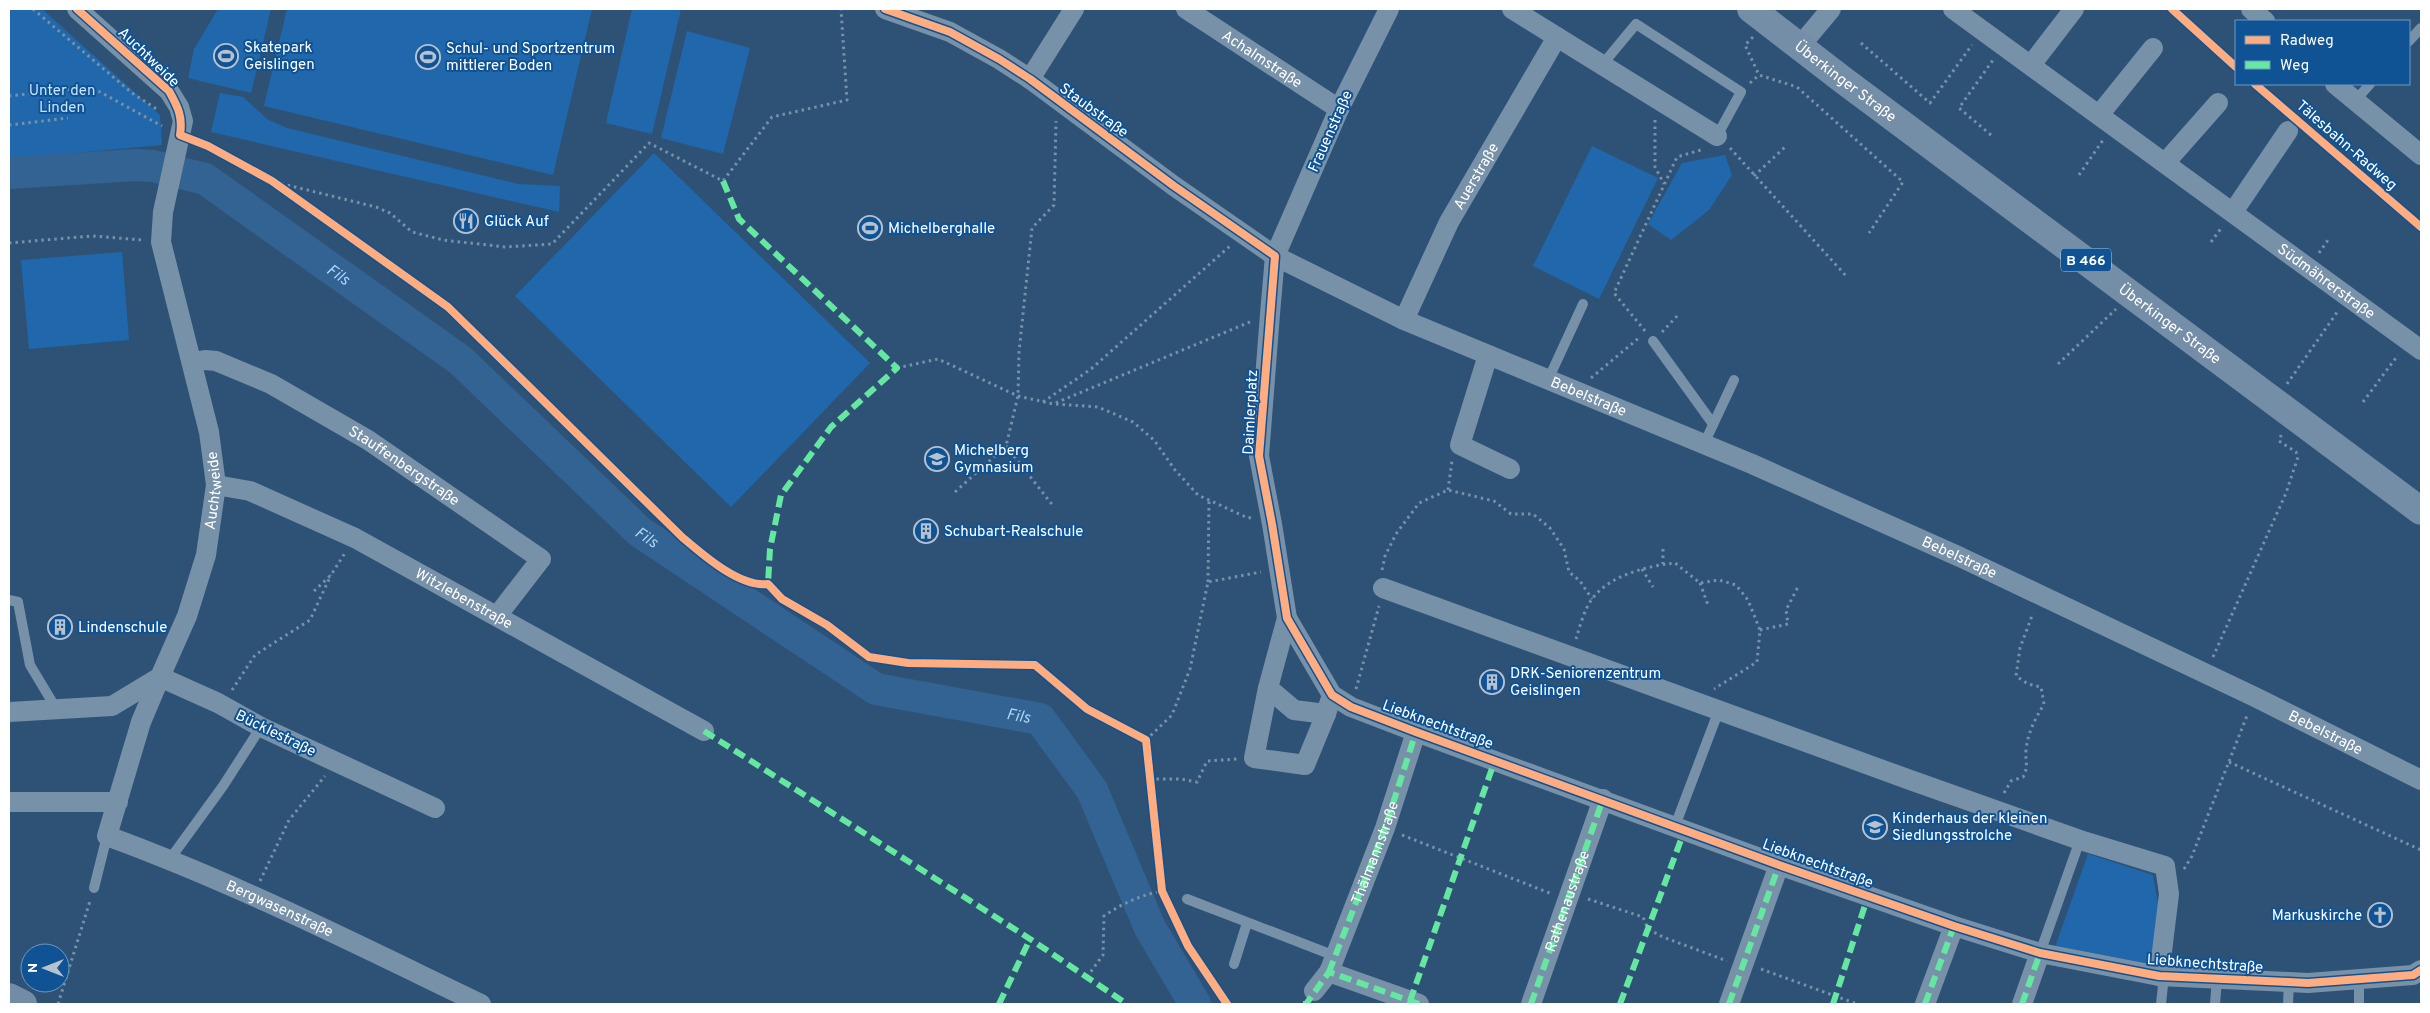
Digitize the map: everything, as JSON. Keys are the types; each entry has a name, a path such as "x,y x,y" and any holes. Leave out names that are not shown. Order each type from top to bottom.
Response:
{"main road":[{"name":"Überkinger Straße","path":"1751,9 2421,511"}],"street":[{"name":"Staubstraße","path":"885,9 950,32 1030,79 1056,100 1275,256"},
{"path":"1030,79 1074,9"},
{"name":"Achalmstraße","path":"1186,9 1339,109"},
{"path":"1512,9 1721,139"},
{"path":"1800,46 1831,9"},
{"path":"2031,65 2074,9"},
{"path":"2251,9 2264,20"},
{"name":"Auchtweide","path":"82,10 169,91 179,107 183,121 163,212 160,242 193,362 209,432 216,485 206,555 187,616 160,677"},
{"name":"Frauenstraße","path":"1275,256 1381,11"},
{"name":"Südmährerstraße","path":"1963,12 1982,30 2415,345"},
{"name":"Auerstraße","path":"1404,320 1449,222 1556,37"},
{"path":"2106,120 2153,48"},
{"path":"2336,85 2421,155"},
{"path":"2165,163 2218,103"},
{"path":"2233,212 2288,131"},
{"path":"1275,256 1404,320"},
{"name":"Daimlerplatz","path":"1275,256 1259,456 1271,516 1282,598"},
{"name":"Bebelstraße","path":"1404,320 1704,444 2039,594 2255,697 2421,780"},
{"path":"1488,355 1460,445 1510,469"},
{"name":"Stauffenbergstraße","path":"193,362 216,361 271,384 368,440 541,559 497,616"},
{"name":"Witzlebenstraße","path":"216,485 250,491 355,538 704,731"},
{"path":"1384,588 2080,840 2165,866 2167,879"},
{"name":"Liebknechtstraße","path":"1282,598 1287,618 1329,704"},
{"name":"Liebknechtstraße","path":"1254,758 1268,688 1287,618"},
{"path":"9,712 58,711 112,706 160,677"},
{"path":"107,836 141,722 160,677"},
{"name":"Bücklestraße","path":"160,677 218,703 261,727 436,808"},
{"name":"Liebknechtstraße","path":"1268,688 1294,710 1329,704 1351,707 1779,864 1954,926 2040,953 2162,976 2217,979 2289,982 2359,979 2413,975 2421,970"},
{"path":"1254,758 1305,765 1329,704"},
{"name":"Thälmannstraße","path":"1314,991 1332,964 1385,828 1416,732"},
{"name":"Rathenaustraße","path":"1531,1004 1604,800"},
{"path":"9,802 118,802"},
{"name":"Bergwasenstraße","path":"107,836 170,859 253,895 481,1004"},
{"path":"1729,1004 1779,864"},
{"name":"Liebknechtstraße","path":"2162,976 2169,894 2167,879"},
{"path":"1925,1004 1954,926"},
{"path":"2022,1004 2040,953"},
{"path":"1332,964 1414,1002"},
{"path":"9,997 23,1004"}],"lane":[{"path":"1602,65 1636,24 1741,92 1721,139"},
{"path":"2410,40 2421,28"},
{"path":"2355,101 2369,85"},
{"path":"1548,380 1583,304"},
{"path":"1653,341 1713,424"},
{"path":"1704,444 1734,380"},
{"path":"9,600 18,602 30,665 58,711"},
{"path":"1675,826 1711,706"},
{"path":"170,859 223,786 261,727"},
{"path":"94,888 107,836"},
{"path":"2040,953 2080,840"},
{"path":"1187,899 1247,922 1332,964"},
{"path":"1234,964 1247,922"},
{"path":"2161,1004 2162,976"},
{"path":"2215,1004 2217,979"},
{"path":"2359,979 2359,1004"},
{"path":"2288,1004 2289,982"}],"path":[{"path":"33,9 132,94 163,113"},
{"path":"272,181 376,207 390,213 412,232 442,240 505,247 552,244 649,143 723,180 772,117 847,100 841,9"},
{"path":"1861,43 1930,103 1982,30"},
{"path":"1745,45 1759,75 1798,86 1903,182 1869,233"},
{"path":"1991,135 1959,108 2003,45"},
{"path":"9,96 91,87 163,127 163,120"},
{"path":"1655,98 1655,167 1664,185"},
{"path":"955,492 1006,446 1018,396 1019,352 1032,228 1054,204 1056,100"},
{"path":"9,125 68,118"},
{"path":"2078,175 2106,120"},
{"path":"1679,314 1653,341 1614,293 1678,157 1721,139 1846,276"},
{"path":"179,142 208,146 272,181 448,308 682,537 713,564 758,585 768,584 782,599 827,625 869,657 908,663 1035,665 1087,709 1146,740"},
{"path":"1754,176 1786,147"},
{"path":"1042,402 1091,369 1243,233"},
{"path":"9,243 92,236 160,242"},
{"path":"2058,364 2132,294"},
{"path":"2275,402 2348,296"},
{"path":"1053,404 1270,314"},
{"path":"1575,391 1646,332"},
{"path":"2363,402 2415,345"},
{"path":"897,368 938,358 1018,396 1053,404 1098,407 1133,422 1154,440 1175,470 1198,496 1248,518 1271,516"},
{"path":"2206,674 2286,493 2298,457 2296,452 2279,441"},
{"path":"1448,490 1449,466 1460,445"},
{"path":"1006,446 1054,507"},
{"path":"1351,707 1384,588 1381,575 1385,556 1396,534 1419,503 1448,490 1494,501 1510,514 1533,514 1555,535 1564,549 1569,572 1580,580 1592,600"},
{"path":"1146,740 1172,715 1190,669 1208,582 1208,500"},
{"path":"218,703 232,691 255,655 310,620 332,575 355,538"},
{"path":"1663,549 1663,564"},
{"path":"1571,656 1592,600 1612,582 1642,569 1675,563 1700,583 1708,605"},
{"path":"1208,582 1278,569"},
{"path":"1642,569 1653,587"},
{"path":"314,591 332,575"},
{"path":"1700,583 1720,580 1736,585 1748,600 1760,630 1757,662 1712,690 1711,706"},
{"path":"1760,630 1788,624 1786,610 1799,585"},
{"path":"1999,811 2011,780 2023,777 2027,770 2026,750 2032,724 2044,704 2041,687 2028,684 2016,676 2020,648 2039,594"},
{"path":"2167,879 2182,873 2192,856 2255,697"},
{"path":"1146,740 1162,891 1188,946 1227,1004"},
{"path":"1150,779 1174,778 1197,782 1207,761 1254,758"},
{"path":"265,872 289,820 337,762"},
{"path":"2229,762 2421,850"},
{"path":"1385,828 1569,896 1643,917 1648,929 1663,937 1857,1004"},
{"path":"58,1004 94,888"},
{"path":"1087,977 1103,955 1104,916 1117,907 1150,893 1162,891"}],"green space":[{"name":"Unter den Linden","path":"9,9 42,9 160,115 162,145 9,159"},
{"name":"Skatepark Geislingen","path":"218,9 271,9 251,93 188,78 194,49"},
{"name":"Schul- und Sportzentrum mittlerer Boden","path":"287,9 592,9 553,175 264,106"},
{"path":"632,9 681,9 652,134 606,123"},
{"path":"687,31 750,48 723,154 661,138"},
{"path":"220,93 243,97 267,119 287,128 518,184 560,186 559,212 211,132"},
{"path":"1592,146 1658,178 1599,299 1533,266"},
{"path":"654,153 870,363 731,507 515,296"},
{"path":"1725,155 1732,175 1709,210 1671,240 1648,224 1682,163"},
{"path":"122,252 129,340 29,349 21,260"},
{"path":"2088,854 2153,875 2159,910 2160,934 2154,956 2147,966 2055,947"}],"waterway":[{"name":"Fils","path":"9,173 136,165 153,166 205,179 460,360 640,532 876,689 1040,719 1092,790 1150,928 1195,1004"}],"marked path":[{"path":"723,181 739,219 897,368 831,427 781,495 770,549 768,584"},
{"path":"704,731 1030,939 1127,1004"},
{"path":"1329,972 1385,828 1416,732"},
{"path":"1410,1001 1495,760"},
{"path":"1531,1004 1603,799"},
{"path":"1620,1004 1685,829"},
{"path":"1729,1004 1779,865"},
{"path":"1833,1004 1868,896"},
{"path":"1925,1004 1954,926"},
{"path":"999,1004 1030,939"},
{"path":"2022,1004 2040,953"},
{"path":"1303,1004 1306,1004 1329,972 1419,1004"}],"cycle path":[{"path":"77,9 169,91 179,112 181,123 180,135 208,146 272,181 448,307 682,537 722,568 746,581 768,584 782,599 827,625 869,657 908,663 1035,665 1087,709 1146,740 1162,891 1188,946 1227,1004"},
{"path":"885,9 950,32 999,59 1030,79 1174,186 1275,256 1259,456 1287,618 1332,695 1351,707 1779,865 1954,926 2040,953 2159,976 2308,983 2413,975 2421,970"},
{"path":"2172,9 2235,66"},
{"name":"Tälesbahn-Radweg","path":"2256,85 2421,227"}],"place":[{"name":"Skatepark Geislingen","path":"226,56"},
{"name":"Schul- und Sportzentrum mittlerer Boden","path":"428,57"},
{"name":"Glück Auf","path":"466,221"},
{"name":"Michelberghalle","path":"870,228"},
{"name":"Michelberg Gymnasium","path":"937,459"},
{"name":"Schubart-Realschule","path":"926,531"},
{"name":"Lindenschule","path":"60,627"},
{"name":"DRK-Seniorenzentrum Geislingen","path":"1492,682"},
{"name":"Kinderhaus der kleinen Siedlungsstrolche","path":"1875,827"},
{"name":"Markuskirche","path":"2380,915"}]}
